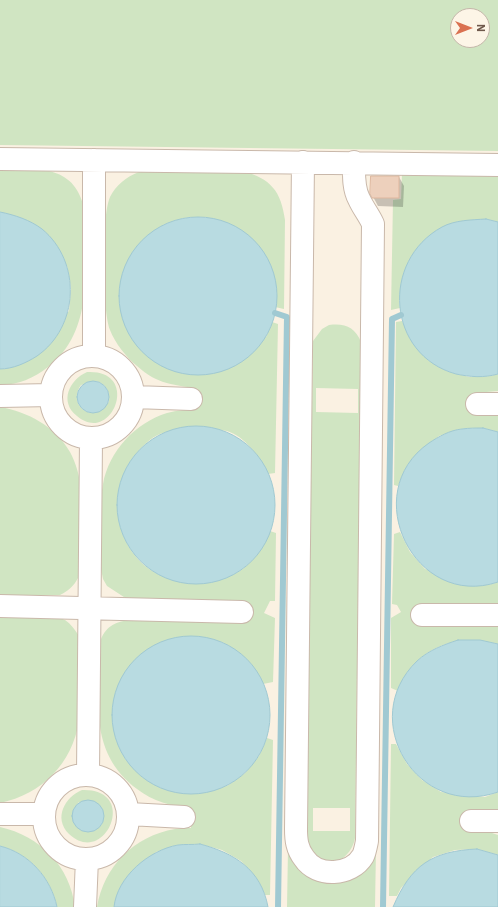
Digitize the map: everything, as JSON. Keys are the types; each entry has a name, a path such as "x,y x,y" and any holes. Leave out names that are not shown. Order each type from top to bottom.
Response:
{"lane":[{"path":"0,159 354,162 498,165"},
{"path":"94,160 94,355"},
{"path":"303,162 296,829 297,845 304,860 322,872 338,872 352,867 363,856 368,841 373,224 368,211 359,199 354,185 354,162"},
{"path":"94,355 106,358 122,368 132,384 134,397 132,410 126,422 116,431 104,437 91,439 77,436 66,429 57,419 52,406 51,396 54,381 60,370 70,362 81,357 94,355"},
{"path":"0,396 51,396"},
{"path":"134,397 191,399"},
{"path":"88,774 91,608 91,439"},
{"path":"0,606 242,612"},
{"path":"422,615 498,615"},
{"path":"88,774 111,782 120,791 126,802 129,814 127,828 121,840 112,850 100,857 87,859 73,857 61,850 52,840 46,828 44,814 47,801 54,790 63,781 75,776 88,774"},
{"path":"0,814 44,814"},
{"path":"129,814 184,817"},
{"path":"471,821 498,821"},
{"path":"85,907 87,859"}],"green space":[{"path":"0,0 498,0 498,151 0,145"},
{"path":"0,167 42,170 54,172 65,177 74,185 81,197 85,213 86,276 80,316 74,335 63,352 48,367 31,378 7,385 0,385 0,369 6,369 69,311 71,288 67,266 0,212"},
{"path":"243,171 253,174 268,182 281,201 285,220 284,309 275,307 277,293 206,217 184,218 163,225 266,337 272,322 278,324 275,473 268,474 261,461 251,448 240,438 227,431 220,430 164,433 150,440 135,455 125,471 120,488 118,506 120,524 126,541 135,556 148,568 169,578 229,576 244,568 255,557 270,531 276,533 275,601 270,601 264,613 275,618 273,682 263,684 251,664 222,642 116,740 126,760 142,777 161,788 227,786 245,773 259,756 267,738 273,740 270,895 265,895 256,878 241,861 222,850 200,844 177,845 156,852 114,907 97,907 106,878 123,855 146,838 177,829 191,828 191,807 176,806 149,797 137,789 121,774 110,758 103,740 99,722 98,683 100,642 102,637 111,626 119,622 129,620 247,622 247,602 168,602 127,599 107,586 103,579 101,569 101,494 106,472 111,460 125,440 144,424 167,413 197,409 198,389 173,385 152,377 121,350 112,335 107,319 104,284 104,243 107,208 110,197 118,185 130,176 139,172"},
{"path":"402,173 498,174 498,222 486,219 399,301 400,308 391,310 393,200 401,199"},
{"path":"402,321 428,360 447,371 469,377 491,376 498,374 498,391 475,393 474,412 498,415 498,432 483,428 461,429 439,436 407,466 398,486 394,485 396,322"},
{"path":"329,325 349,327 356,333 361,342 355,838 350,851 346,856 335,862 322,861 312,852 306,843 313,341 322,329","holes":["316,388 358,389 358,413 316,412","313,808 350,808 350,831 313,831"]},
{"path":"87,372 104,374 114,382 117,393 116,404 110,414 101,421 90,423 77,416 68,404 68,392 75,380","holes":["96,381 107,388 109,402 91,413 82,409 78,402 77,394 81,385"]},
{"path":"0,407 21,412 49,428 64,443 76,465 81,490 82,536 80,572 73,586 60,595 0,595"},
{"path":"400,532 410,552 425,569 488,585 498,582 498,607 418,605 418,625 498,627 498,644 482,641 466,641 452,642 438,647 426,654 415,664 406,676 398,691 391,688 391,618 401,612 397,605 392,604 394,534"},
{"path":"0,615 59,618 65,620 73,627 79,636 79,721 70,751 53,775 29,792 15,799 0,803"},
{"path":"391,744 396,744 407,764 422,780 441,792 485,797 498,792 498,809 486,811 489,832 498,835 498,855 477,849 455,850 433,857 401,888 397,896 389,896"},
{"path":"82,790 100,793 110,801 113,812 111,824 104,834 94,841 82,842 69,834 64,828 62,821 63,809 66,803 76,793","holes":["79,802 102,824 94,830 85,831 73,811"]},
{"path":"0,827 15,831 28,838 40,845 51,855 67,878 75,907 57,907 50,886 37,868 20,854 11,849 0,846"},
{"path":"288,849 315,879 376,849 375,907 287,907"}],"water":[{"path":"0,212 27,220 42,229 55,243 64,259 69,276 70,294 68,312 61,329 51,344 37,356 28,361 15,367 5,369 0,369"},
{"path":"198,217 228,223 254,240 271,266 277,296 271,326 254,352 228,369 198,375 168,369 142,352 125,326 119,296 125,266 142,240 168,223"},
{"path":"486,219 498,222 498,374 482,377 466,376 456,374 433,364 416,348 405,328 400,306 401,283 408,262 422,242 447,225 469,220"},
{"path":"90,381 96,381 105,385 109,397 105,409 96,413 90,413 81,409 77,400 77,394 81,385"},
{"path":"196,426 226,432 252,449 269,475 275,505 269,535 252,561 226,578 196,584 166,578 140,561 123,535 117,505 123,475 140,449 166,432"},
{"path":"467,428 483,428 498,432 498,582 468,586 442,579 421,564 405,542 397,516 398,490 408,464 429,443 449,432"},
{"path":"191,636 221,642 247,659 264,685 270,715 264,745 247,771 221,788 191,794 161,788 135,771 118,745 112,715 118,685 135,659 161,642"},
{"path":"458,640 480,640 498,644 498,792 469,797 443,792 421,778 405,759 395,736 393,710 400,685 417,661 431,651"},
{"path":"88,800 94,801 101,807 104,816 103,822 97,829 88,832 82,831 75,825 72,816 73,810 79,803"},
{"path":"200,844 224,852 244,865 259,882 268,907 114,907 116,896 121,885 136,867 146,859 167,848 178,845"},
{"path":"0,846 11,849 20,854 37,868 50,886 57,907 0,907"},
{"path":"477,849 498,855 498,907 393,907 407,880 425,863 435,857 447,853"}],"building":[{"path":"371,176 399,176 399,198 372,198 370,194"}],"waterway":[{"path":"275,313 287,317 278,907"},
{"path":"383,907 392,319 401,315"}]}
